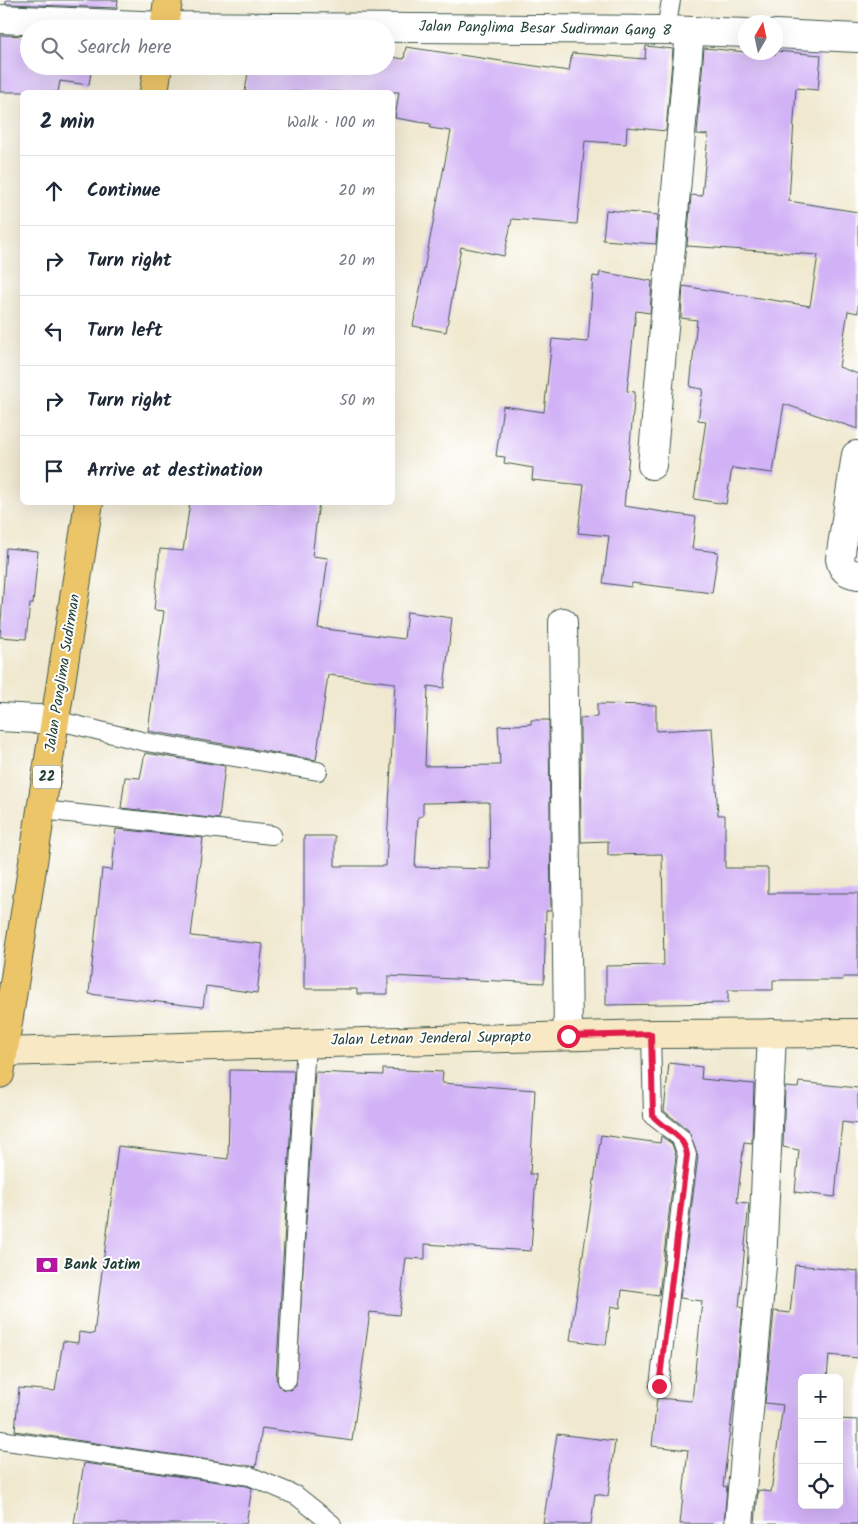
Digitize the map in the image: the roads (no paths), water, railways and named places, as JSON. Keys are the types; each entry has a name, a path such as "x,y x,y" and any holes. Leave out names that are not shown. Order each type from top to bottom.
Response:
{"highway":[{"path":"154,90 157,75"},
{"name":"Jalan Panglima Sudirman","path":"1,1059 42,810 89,505"}],"main road":[{"name":"Jalan Letnan Jenderal Suprapto","path":"1,1059 306,1042 651,1034 858,1033"}],"street":[{"name":"Jalan Panglima Besar Sudirman Gang 8","path":"0,19 165,18 250,20"},
{"name":"Jalan Panglima Besar Sudirman Gang 8","path":"395,23 738,33"},
{"path":"652,465 678,30"},
{"path":"783,34 858,38"},
{"path":"856,455 840,559 841,566 846,572 858,575"},
{"path":"563,622 568,1036"},
{"path":"0,717 55,720"},
{"path":"739,1524 762,1265 772,1033"}],"lane":[{"path":"670,0 678,30"},
{"path":"55,720 146,742 318,771"},
{"path":"42,810 272,835"},
{"path":"651,1034 653,1116 681,1138 687,1155 659,1386"},
{"path":"287,1380 306,1042"},
{"path":"0,1440 250,1476 273,1484 297,1496 332,1524"}],"place":[{"name":"Bank Jatim","path":"47,1265"}]}
